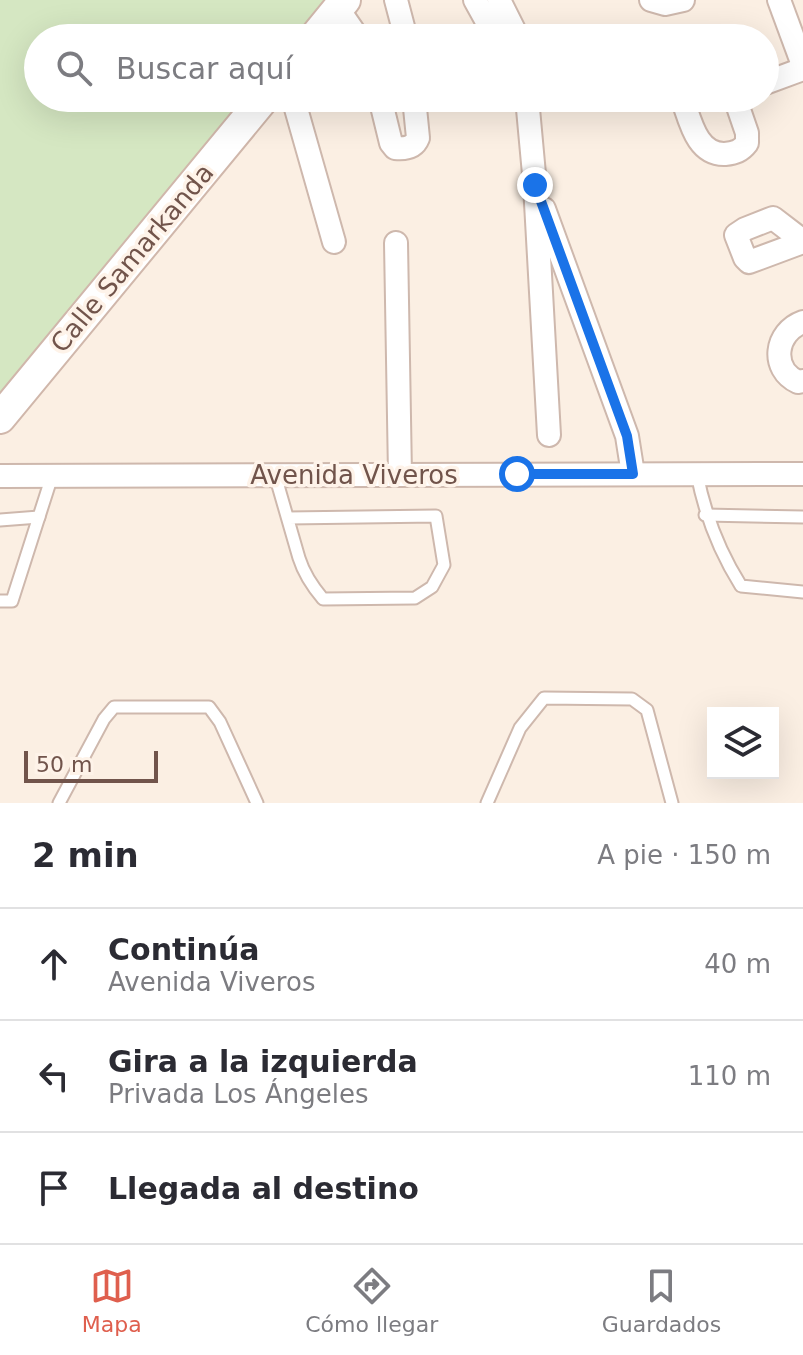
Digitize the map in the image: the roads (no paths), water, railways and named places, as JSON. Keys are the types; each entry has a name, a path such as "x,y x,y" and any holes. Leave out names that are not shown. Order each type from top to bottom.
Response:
{"street":[{"path":"396,0 402,24"},
{"path":"475,0 488,24"},
{"path":"499,0 511,24"},
{"path":"651,0 665,4 683,0"},
{"path":"779,0 803,67 779,77"},
{"path":"326,24 342,5 351,24"},
{"name":"Calle Samarkanda","path":"0,418 252,112"},
{"path":"297,112 334,242"},
{"path":"383,112 391,143 395,148 403,149 412,146 418,138 415,112"},
{"path":"527,112 535,185 549,435"},
{"path":"688,112 699,140 715,153 724,154 741,150 747,143 740,112"},
{"path":"535,185 627,436 633,474"},
{"path":"396,243 400,475"},
{"path":"543,310 579,307"},
{"path":"803,322 786,335 779,359 785,375 798,382 803,381"},
{"name":"Avenida Viveros","path":"0,476 803,474"}],"lane":[{"path":"697,474 705,515 726,563 741,586 803,592"},
{"path":"275,475 302,566 310,584 323,599 415,598 432,587 444,565 436,516 288,518"},
{"path":"0,601 12,601 52,476"},
{"path":"705,515 803,517"},
{"path":"0,520 39,517"},
{"path":"487,803 520,728 544,698 632,699 647,710 672,803"},
{"path":"59,803 104,719 114,707 209,707 220,722 257,803"}]}
